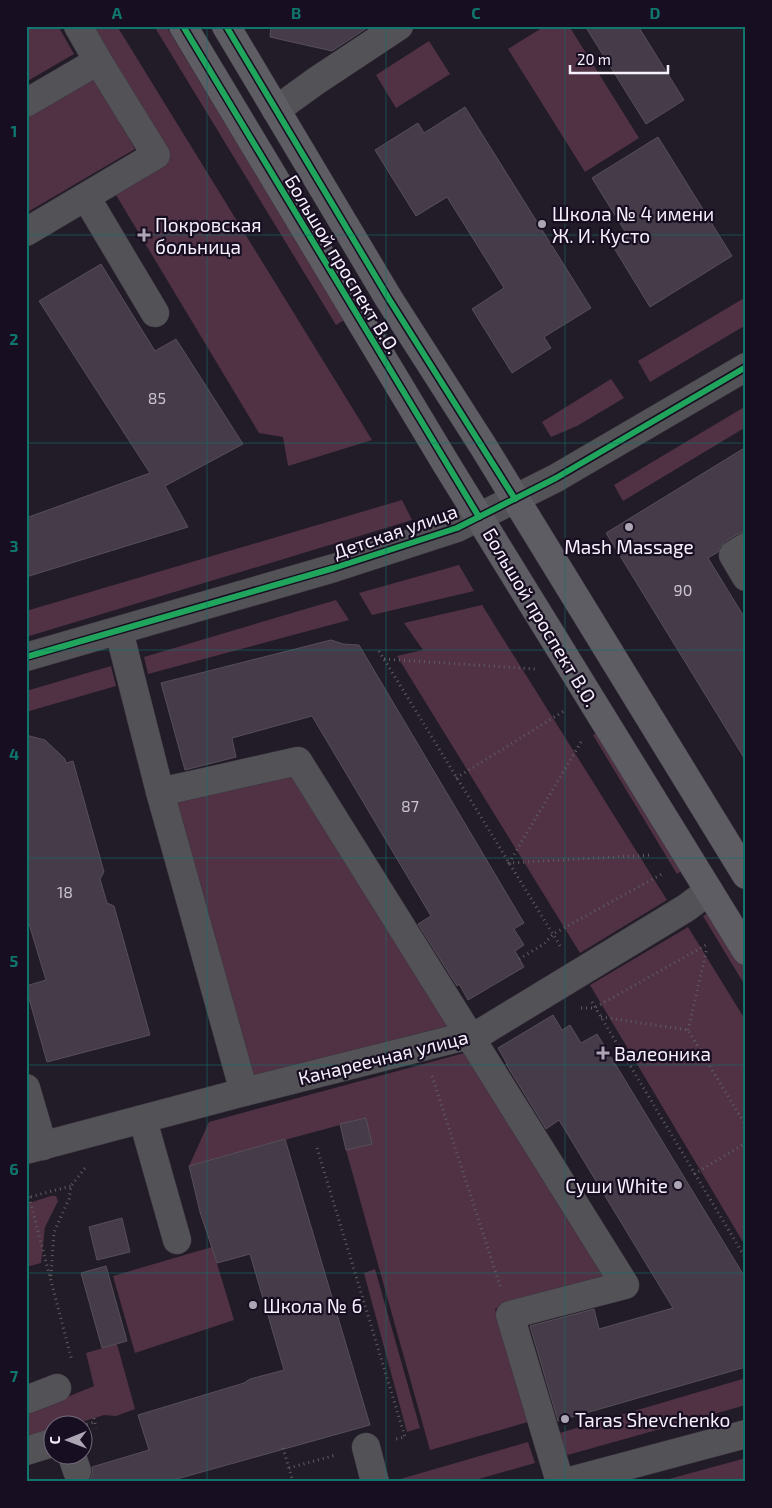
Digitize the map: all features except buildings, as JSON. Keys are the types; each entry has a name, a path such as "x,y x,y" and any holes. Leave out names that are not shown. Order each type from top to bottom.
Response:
{"main road":[{"name":"Большой проспект В.О.","path":"183,26 480,517 746,951"},
{"name":"Большой проспект В.О.","path":"226,26 512,501 746,875"}],"street":[{"path":"26,232 156,155 78,26"},
{"path":"276,110 399,26"},
{"path":"26,103 98,61"},
{"path":"86,197 155,312"},
{"name":"Детская улица","path":"26,658 334,568 457,528 556,478 746,367"},
{"path":"746,548 733,555 746,578"},
{"path":"119,631 160,792 244,1092"},
{"path":"160,792 298,761 626,1285 510,1315 560,1482"},
{"name":"Канареечная улица","path":"34,1148 244,1092 482,1032 686,908 709,891"},
{"path":"26,1088 34,1148"},
{"path":"143,1120 177,1240"},
{"path":"26,1400 66,1379"},
{"path":"566,1482 746,1434"},
{"path":"26,1451 42,1446"},
{"path":"366,1447 376,1482"}],"path":[{"path":"384,659 543,669"},
{"path":"456,778 566,709"},
{"path":"584,738 509,864 654,855"},
{"path":"519,959 544,944 553,934 665,872"},
{"path":"574,1013 582,1008 594,1008 708,943 688,1030 746,1126"},
{"path":"600,1017 688,1030"},
{"path":"423,1047 510,1315"},
{"path":"694,1174 746,1143"},
{"path":"289,1468 405,1437 317,1148"},
{"path":"50,1279 54,1232 69,1199 71,1186 83,1170"},
{"path":"66,1379 50,1279 28,1197 71,1186"},
{"path":"92,1421 94,1420 96,1428"},
{"path":"283,1448 293,1482"}],"shaded area":[{"path":"26,26 58,26 74,54 26,82"},
{"path":"89,26 117,26 372,440 288,466 283,437 259,433 113,190 168,157"},
{"path":"154,26 166,26 344,320 336,325"},
{"path":"545,26 569,26 639,138 585,172 508,49"},
{"path":"429,41 450,74 396,108 376,75"},
{"path":"94,79 135,149 26,213 26,119"},
{"path":"746,297 746,325 650,382 638,361"},
{"path":"611,379 624,398 577,426 551,437 542,422"},
{"path":"746,406 746,427 623,501 614,485"},
{"path":"402,500 412,520 26,637 26,611"},
{"path":"459,565 474,591 372,615 359,593"},
{"path":"336,600 349,620 148,674 144,657"},
{"path":"482,605 667,900 580,953 397,656 423,650 404,623"},
{"path":"111,666 116,686 26,712 26,691"},
{"path":"606,727 690,865 677,874 593,735"},
{"path":"291,773 447,1026 245,1078 168,802"},
{"path":"717,907 746,954 746,987 703,916"},
{"path":"688,927 746,1021 746,1247 590,985"},
{"path":"468,1052 610,1279 495,1309 528,1422 430,1450 346,1150 371,1144 366,1118 189,1166 209,1122"},
{"path":"56,1196 58,1201 45,1227 41,1263 26,1267 26,1204"},
{"path":"212,1247 234,1320 135,1353 113,1276"},
{"path":"375,1269 420,1428 407,1432 364,1273"},
{"path":"117,1344 135,1409 116,1416 104,1415 92,1419 92,1416 42,1416 42,1435 37,1437 26,1434 26,1414 94,1386 86,1353"},
{"path":"746,1378 746,1405 564,1456 556,1434"},
{"path":"528,1442 535,1463 468,1482 390,1482"},
{"path":"746,1458 746,1482 658,1482"}],"cycle path":[{"path":"183,26 479,517"},
{"path":"226,26 389,299 515,499"},
{"path":"26,657 334,568 457,528 556,478 746,367"}],"place":[{"name":"Школа № 4 имени Ж. И. Кусто","path":"542,224"},
{"name":"Покровская больница","path":"144,235"},
{"name":"Mash Massage","path":"629,527"},
{"name":"Валеоника","path":"603,1053"},
{"name":"Суши White","path":"678,1185"},
{"name":"Школа № 6","path":"253,1305"},
{"name":"Taras Shevchenko","path":"565,1419"}]}
